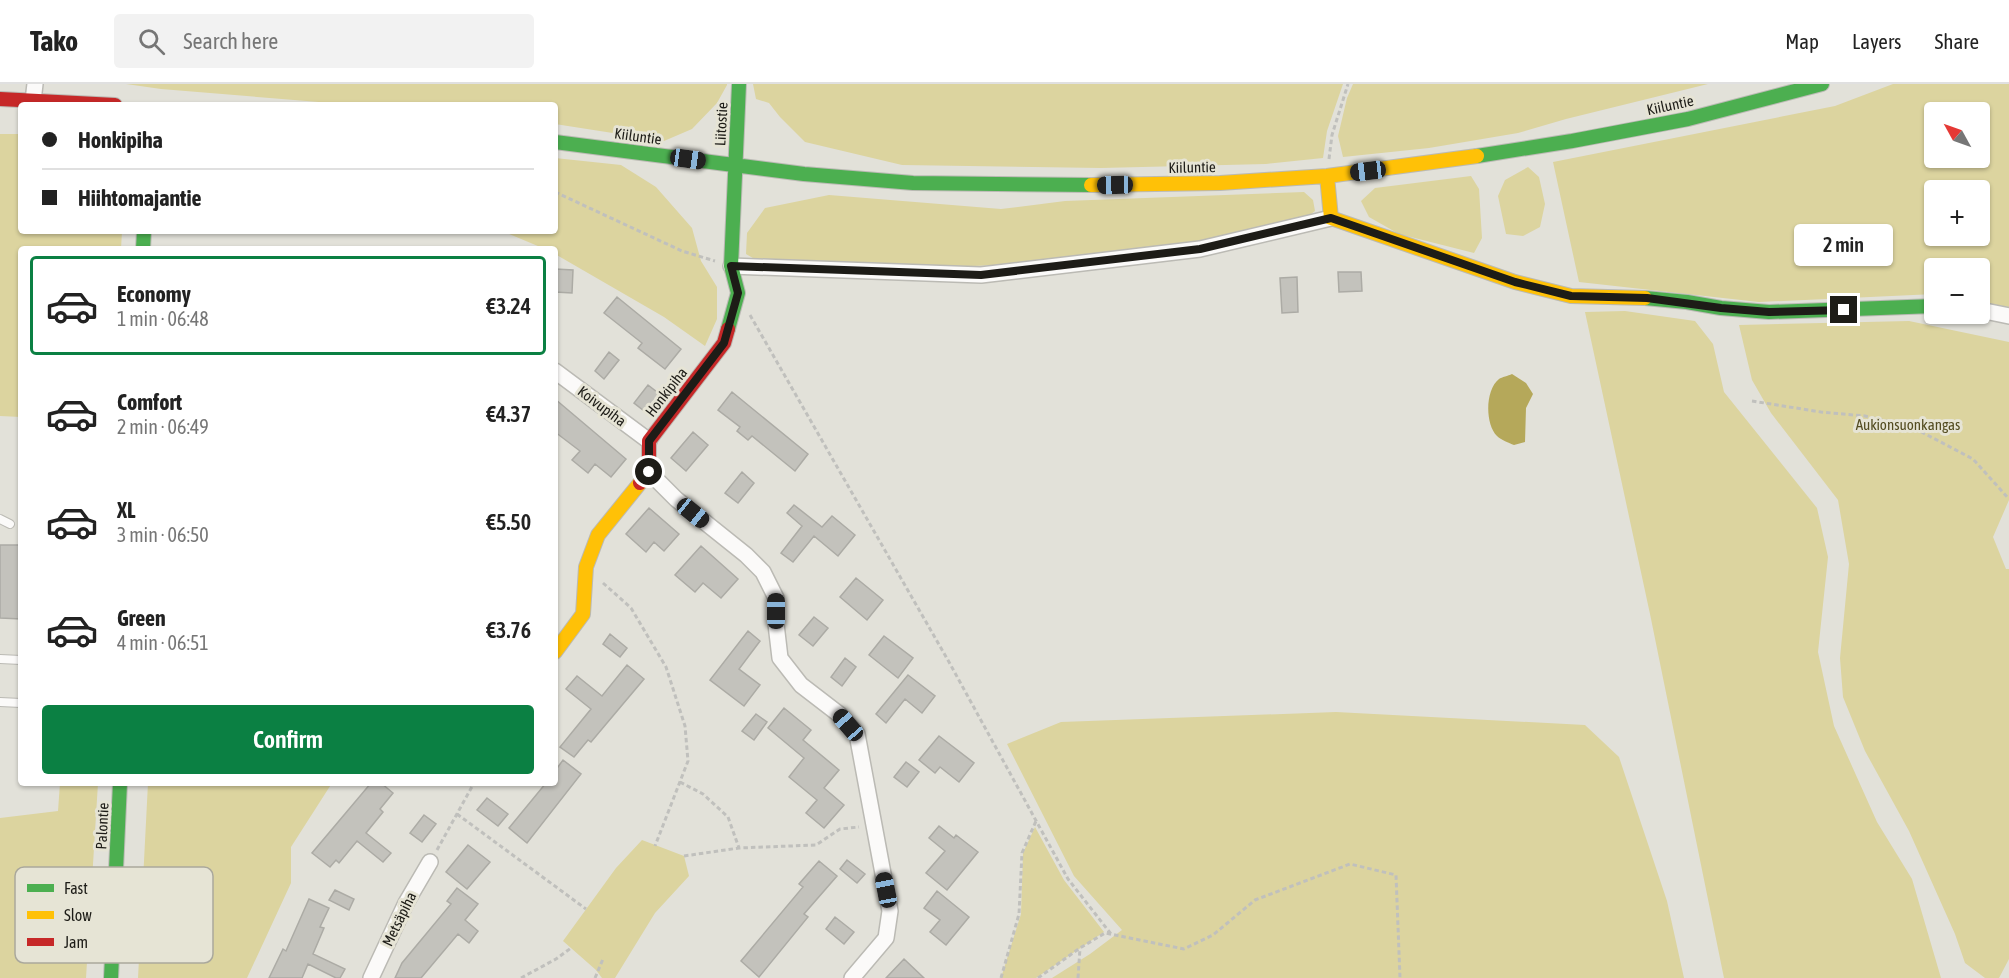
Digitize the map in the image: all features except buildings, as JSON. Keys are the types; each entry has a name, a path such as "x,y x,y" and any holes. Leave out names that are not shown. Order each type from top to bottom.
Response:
{"street":[{"path":"33,100 35,84"},
{"name":"Liitostie","path":"735,166 739,84"},
{"name":"Kiiluntie","path":"558,142 804,174 936,183 1186,184 1327,176 1428,164 1572,141 1688,119 1822,84"},
{"path":"0,99 66,102"},
{"path":"735,166 731,266 738,293"},
{"path":"1327,176 1331,218"},
{"path":"731,266 981,275 1200,249 1331,218 1515,282 1571,296 1647,298 1769,312 1924,306"},
{"name":"Honkipiha","path":"649,472 649,441 724,343 738,293"},
{"path":"1990,312 2009,316"},
{"name":"Koivupiha","path":"558,373 649,441"},
{"path":"558,648 583,614 586,567 598,535 649,472 676,499 746,555 763,572 776,598 780,658 801,685 840,715 857,734 872,825 890,911 886,938 852,978"},
{"name":"Palontie","path":"116,867 120,786"},
{"name":"Metsäpiha","path":"371,978 406,903 430,862"},
{"name":"Palontie","path":"111,978 112,963"}],"lane":[{"path":"0,519 10,524"},
{"path":"0,659 18,660"},
{"path":"0,702 18,703"}],"path":[{"path":"1327,176 1332,135 1348,84"},
{"path":"558,193 682,251 731,266"},
{"path":"738,293 949,662 1068,879 1111,934"},
{"path":"1752,401 1821,412 1865,416 1912,427 1973,459 2009,499"},
{"path":"586,567 631,608 666,667 685,726 688,761 655,846"},
{"path":"681,782 703,794 728,817 739,848"},
{"path":"430,862 472,786"},
{"path":"457,814 586,909"},
{"path":"1001,978 1019,914 1022,854 1036,821"},
{"path":"684,856 739,848 816,845 840,829 872,825"},
{"path":"1038,978 1105,933 1184,949 1213,935 1255,900 1350,864 1396,875 1400,978"},
{"path":"521,978 571,948"},
{"path":"1078,978 1080,948"},
{"path":"595,978 603,959"}],"green space":[{"path":"126,84 727,84 717,103 692,129 664,141 558,124 558,102 319,102"},
{"path":"753,84 1343,84 1327,131 1323,158 1266,164 1101,168 902,165 805,142 769,103 756,99"},
{"path":"1353,84 1708,84 1518,133 1429,148 1343,157 1338,136 1347,98"},
{"path":"1893,84 2009,84 2009,307 1990,304 1990,258 1924,258 1924,294 1759,302 1579,282 1553,162 1835,106"},
{"path":"0,134 18,134 18,234 122,234 121,246 18,246 18,417 0,416"},
{"path":"558,158 621,165 656,187 692,228 701,261 717,287 717,319 705,346 664,317 558,256 558,246 538,246 509,234 558,234"},
{"path":"1528,167 1539,177 1545,204 1540,227 1523,236 1506,234 1498,196 1505,180"},
{"path":"1471,176 1479,189 1482,238 1474,253 1399,234 1369,217 1361,201 1375,188"},
{"path":"1304,192 1313,200 1315,211 1305,219 1203,243 1028,264 947,267 758,261 746,254 747,233 765,208 829,195 1001,209 1065,201"},
{"path":"1625,311 1695,321 1713,344 1724,392 1817,508 1828,557 1818,652 1834,726 1877,822 1912,879 1941,978 1724,978 1650,614 1585,312"},
{"name":"Aukionsuonkangas","path":"1909,321 2009,342 2009,500 1993,537 2006,569 2009,569 2009,959 1999,978 1985,978 1965,963 1955,934 1909,831 1865,751 1843,697 1840,658 1849,564 1838,500 1771,413 1752,380 1739,325"},
{"path":"1336,712 1585,725 1619,757 1667,901 1684,978 1052,978 1122,930 1074,876 1007,744 1061,722"},
{"path":"60,786 98,786 93,867 15,867 15,963 87,963 86,978 0,978 0,818 58,811"},
{"path":"148,786 330,786 291,847 291,883 247,978 138,978 139,963 213,963 213,867 144,867"},
{"path":"1035,827 1064,880 1104,932 1036,978 1001,978 1021,914 1023,853"},
{"path":"642,840 684,856 689,876 655,913 615,978 602,978 563,941 616,868"}],"shaded area":[{"path":"1512,374 1526,383 1533,394 1526,408 1525,442 1514,445 1501,439 1493,431 1488,407 1494,384 1499,379"}],"traffic: fast":[{"path":"728,329 738,293 731,266 739,84"},
{"path":"1477,156 1688,119 1822,84"},
{"path":"558,142 804,174 913,183 1091,185"},
{"path":"143,246 144,234"},
{"path":"1645,298 1769,312 1924,306"},
{"path":"116,867 120,786"},
{"path":"111,978 112,963"}],"traffic: slow":[{"path":"1091,185 1220,183 1327,176 1477,156"},
{"path":"1327,176 1331,218 1515,282 1571,296 1645,298"},
{"path":"558,648 583,614 586,567 598,535 640,483"}],"traffic: jam":[{"path":"0,99 58,102"},
{"path":"640,483 649,472 649,441 724,343 728,329"}],"route":[{"path":"649,472 649,441 724,343 738,293 731,266 981,275 1200,249 1331,218 1515,282 1571,296 1647,298 1769,312 1844,310"}]}
